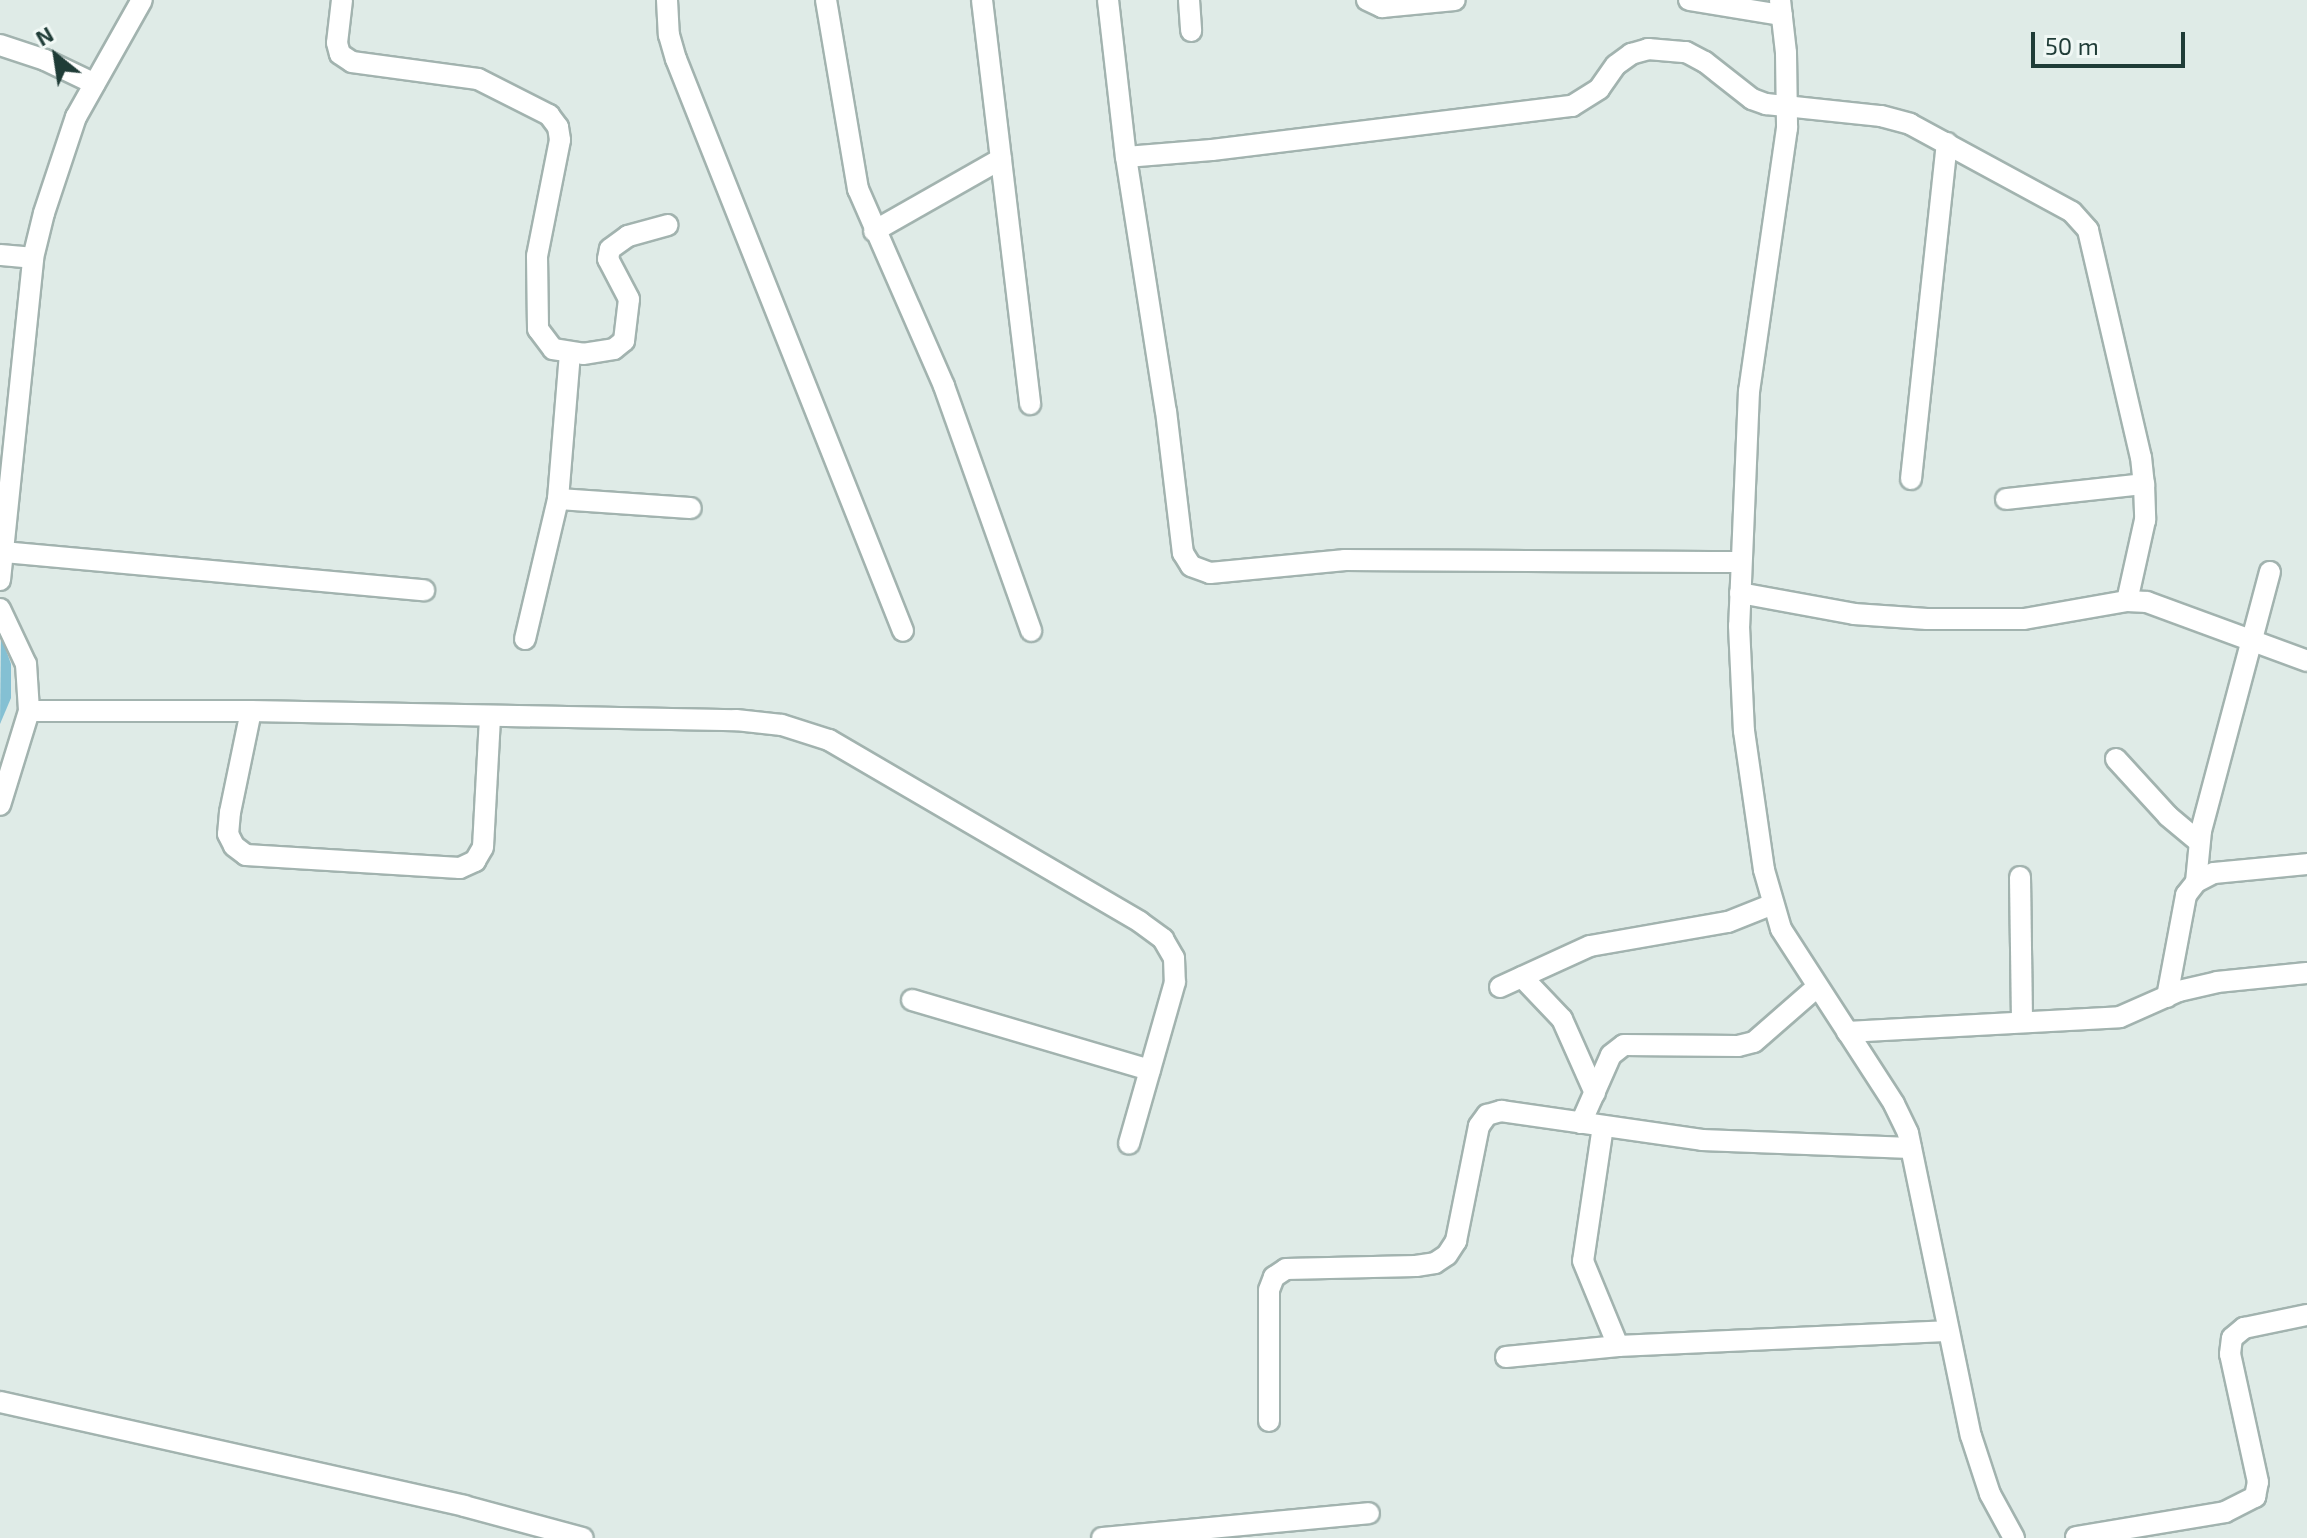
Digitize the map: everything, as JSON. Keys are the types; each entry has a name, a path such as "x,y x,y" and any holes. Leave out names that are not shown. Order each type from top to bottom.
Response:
{"street":[{"path":"0,580 33,258 76,117 142,0"},
{"path":"342,0 337,43 340,54 352,62 478,79 549,115 558,127 560,140 537,256 538,329 553,349 570,354 614,349 624,341 629,299 608,259 610,249 628,236 668,225"},
{"path":"667,0 669,35 676,59 903,631"},
{"path":"826,0 858,189 944,386 1031,631"},
{"path":"982,0 1030,404"},
{"path":"1108,0 1126,157 1166,411 1183,553 1191,566 1210,573 1345,560 1741,562"},
{"path":"1189,0 1191,31"},
{"path":"1367,0 1382,7 1455,0"},
{"path":"1689,0 1781,7 1787,107 1749,391 1740,593 1744,731 1764,870 1781,929 1894,1104 1911,1148 1946,1331 1978,1461 1990,1494 2014,1538"},
{"path":"0,45 45,60 95,84"},
{"path":"1126,157 1212,150 1572,106 1599,89 1623,60 1648,49 1686,52 1705,62 1752,99 1787,107 1881,116 1910,124 2072,212 2088,230 2141,457 2144,484 2145,520 2127,601"},
{"path":"1911,479 1947,143"},
{"path":"874,231 1001,159"},
{"path":"0,255 33,258"},
{"path":"525,639 558,499 570,354"},
{"path":"2006,499 2144,484"},
{"path":"558,499 691,508"},
{"path":"3,552 424,590"},
{"path":"2196,882 2199,842 2270,572"},
{"path":"1740,593 1854,614 1927,619 2040,618 2127,601 2177,611 2307,661"},
{"path":"0,609 26,664 29,711 0,805"},
{"path":"29,711 251,711 736,720 782,725 829,740 1140,922 1163,939 1174,958 1175,982 1129,1144"},
{"path":"251,711 230,812 228,834 234,846 246,855 460,868 475,861 483,847 490,717"},
{"path":"2116,759 2168,816 2199,842"},
{"path":"2167,997 2186,895 2196,882 2214,873 2307,864"},
{"path":"2020,877 2022,1022"},
{"path":"1500,987 1590,946 1728,922 1773,904"},
{"path":"1847,1032 2120,1017 2167,997 2217,982 2307,973"},
{"path":"1522,977 1562,1019 1595,1093"},
{"path":"1581,1123 1611,1055 1624,1045 1738,1046 1754,1042 1817,987"},
{"path":"912,1000 1150,1070"},
{"path":"1269,1421 1269,1290 1274,1277 1286,1269 1435,1263 1447,1255 1456,1241 1479,1126 1487,1115 1501,1111 1702,1140 1911,1148"},
{"path":"1603,1126 1583,1261 1618,1346"},
{"path":"2076,1537 2225,1512 2255,1497 2258,1482 2230,1354 2232,1338 2244,1328 2307,1315"},
{"path":"1506,1357 1618,1346 1946,1331"},
{"path":"0,1402 464,1506 583,1538"},
{"path":"1102,1538 1369,1513"}],"water":[{"path":"1,636 11,664 11,698 0,724"}]}
